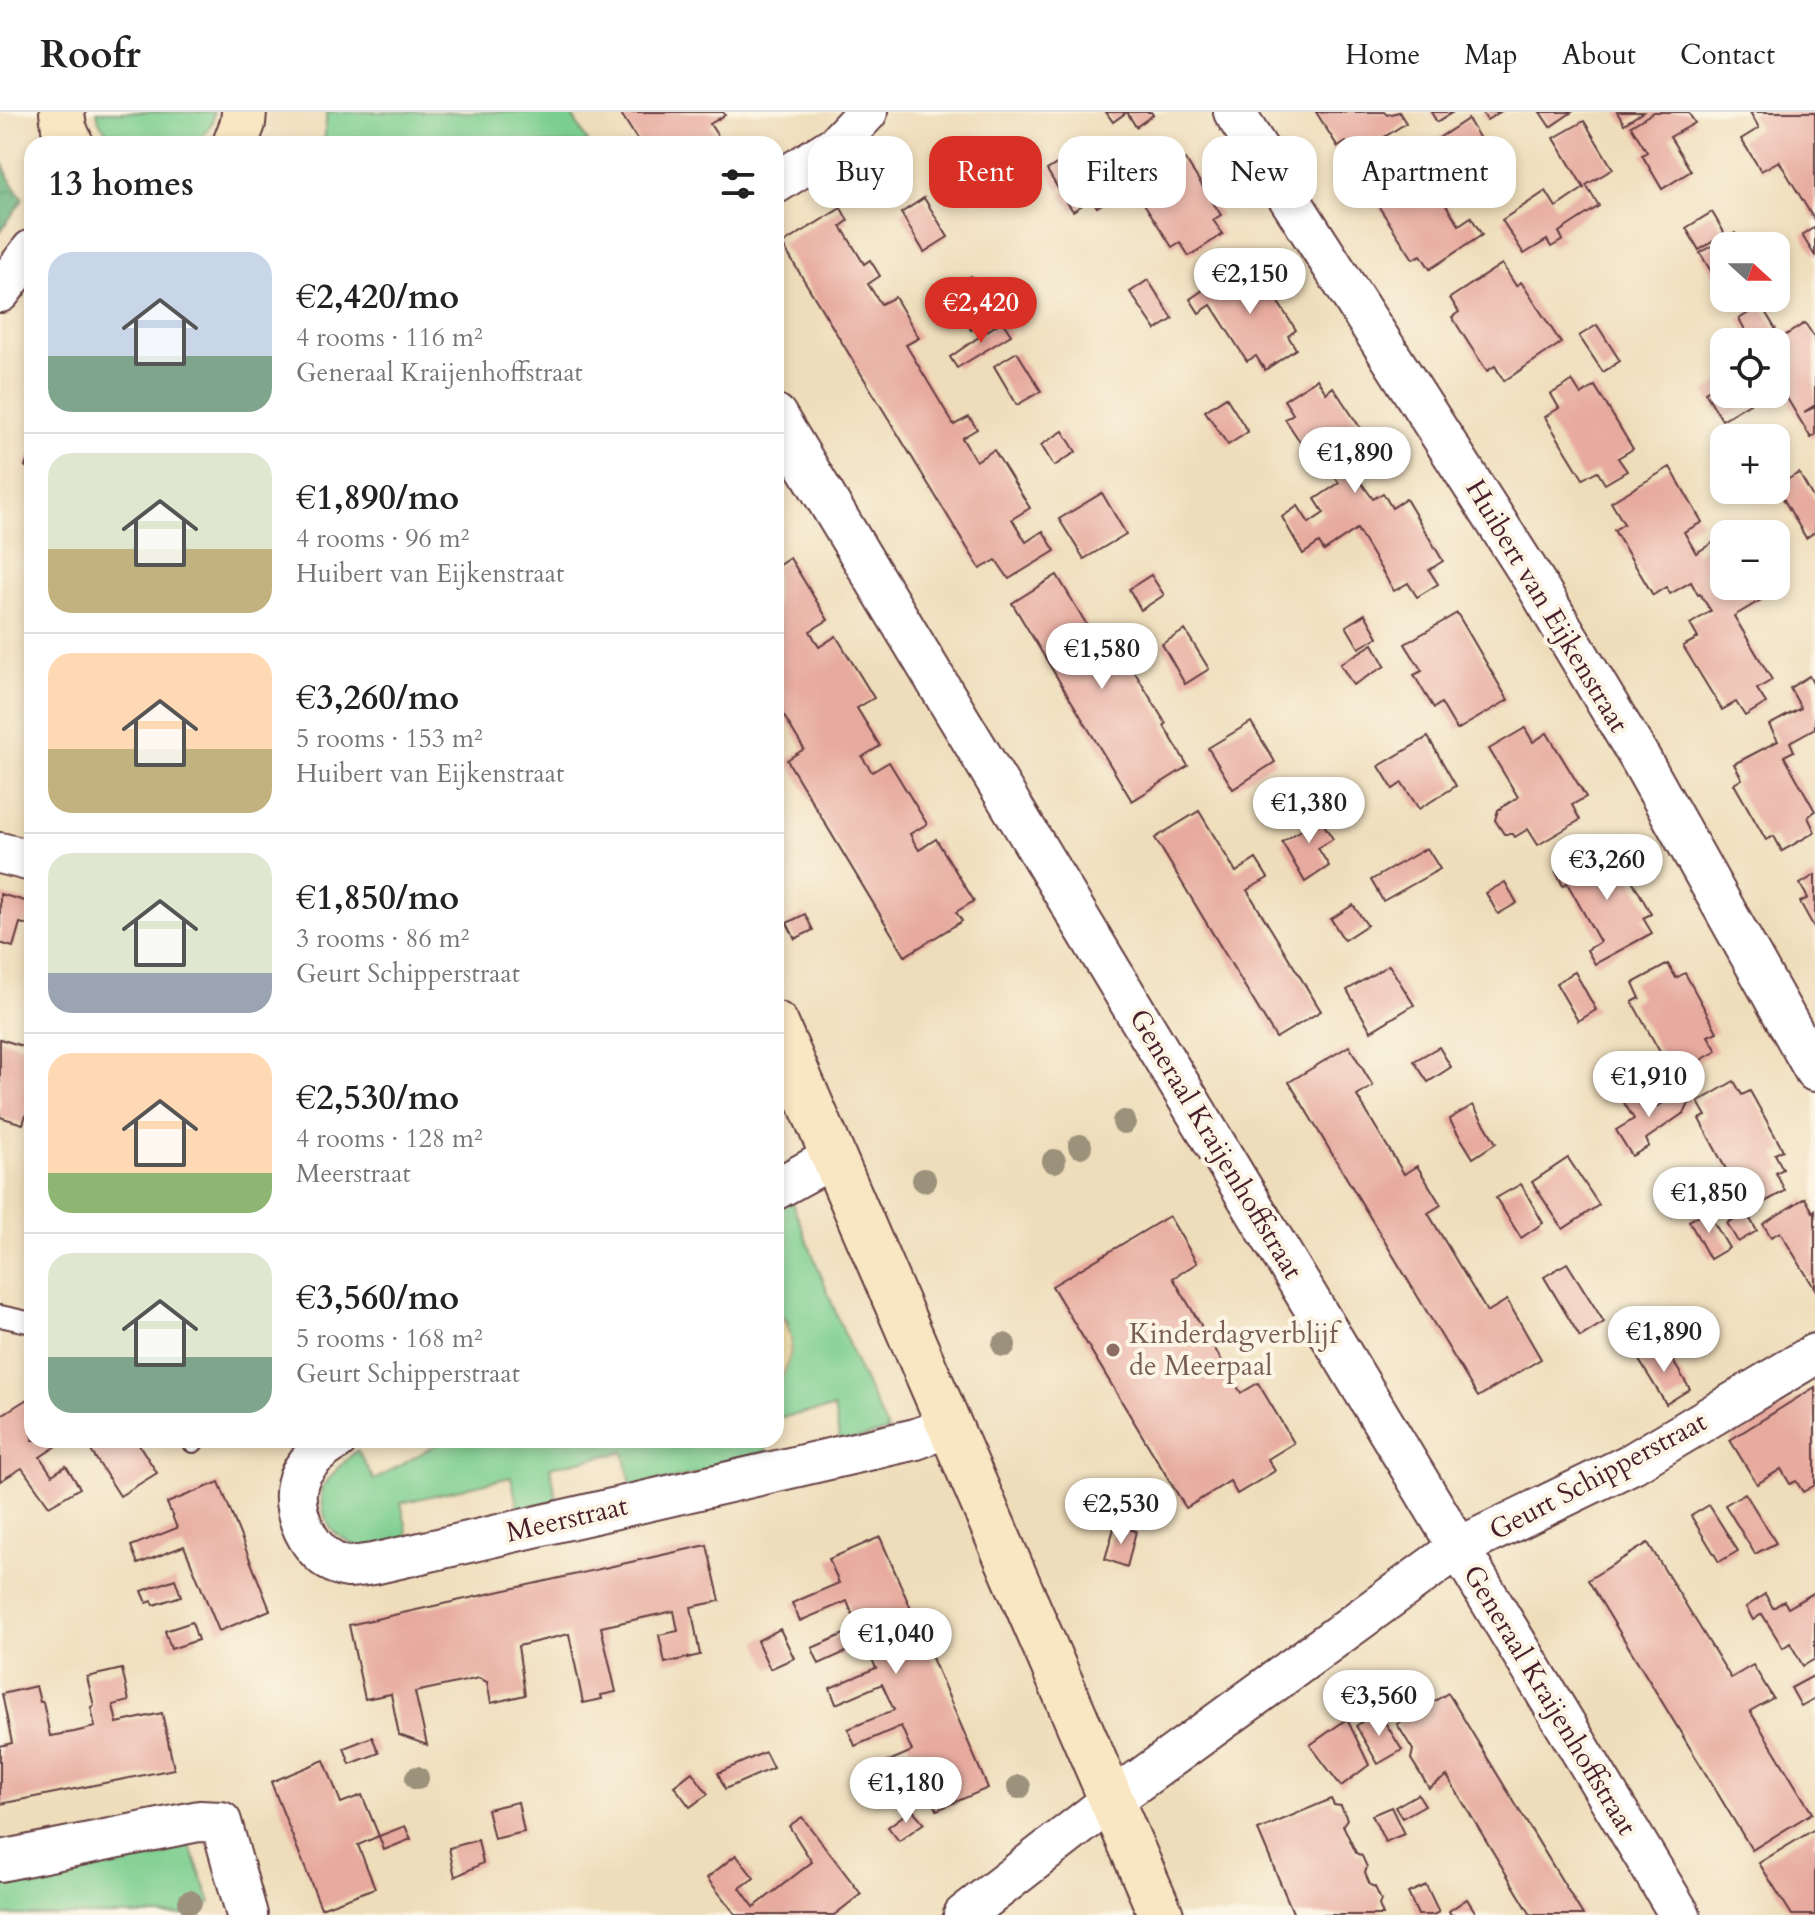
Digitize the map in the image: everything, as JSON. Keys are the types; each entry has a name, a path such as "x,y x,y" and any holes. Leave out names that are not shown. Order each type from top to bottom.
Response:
{"street":[{"path":"784,178 836,145 867,112"},
{"name":"Huibert van Eijkenstraat","path":"1234,112 1541,592 1641,760 1815,1071"},
{"path":"0,292 24,260"},
{"name":"Generaal Kraijenhoffstraat","path":"784,428 1680,1915"},
{"path":"0,853 24,859"},
{"path":"784,1043 1161,1915"},
{"path":"784,1185 832,1158"},
{"name":"Geurt Schipperstraat","path":"964,1915 1112,1800 1458,1548 1633,1463 1815,1354"},
{"name":"Meerstraat","path":"324,1448 307,1465 297,1486 299,1517 312,1545 327,1560 348,1567 916,1439 948,1427"},
{"path":"0,1861 199,1821 221,1822 247,1915"}],"lane":[{"path":"0,1316 24,1321"}],"green space":[{"path":"97,112 214,112 212,123 203,136 109,136"},
{"path":"327,112 570,112 584,136 325,136"},
{"path":"0,157 23,199 0,232"},
{"path":"791,1200 858,1368 888,1431 840,1443 834,1408 784,1417 784,1350 788,1322 784,1318 784,1204"},
{"path":"431,1448 766,1448 768,1456 632,1489 624,1452 550,1467 558,1504 519,1513 511,1477 401,1503 409,1539 361,1549 330,1527 321,1489 357,1450 374,1480"},
{"path":"183,1828 211,1902 193,1915 0,1915 0,1870"}],"sand":[{"path":"784,1320 791,1337 784,1372"}],"building":[{"path":"620,112 723,112 725,115 710,124 718,136 635,136"},
{"path":"1106,112 1127,112 1113,122"},
{"path":"1127,112 1151,112 1153,115 1136,127"},
{"path":"1316,112 1384,112 1387,115 1399,112 1406,123 1386,136 1333,136 1333,139"},
{"path":"1431,112 1453,112 1437,122"},
{"path":"1482,112 1500,112 1487,120"},
{"path":"1540,112 1572,112 1550,127"},
{"path":"1617,112 1643,112 1624,124"},
{"path":"1654,112 1688,112 1695,123 1670,137 1691,171 1662,189 1642,155 1647,152 1631,126"},
{"path":"1750,112 1815,112 1815,221 1779,161 1761,171 1741,139 1759,128"},
{"path":"1468,119 1478,136 1442,136"},
{"path":"1584,121 1613,169 1586,185 1599,206 1559,232 1563,240 1551,247 1547,240 1524,254 1502,220 1546,191 1556,207 1584,188 1554,138"},
{"path":"1186,161 1202,185 1202,208 1216,208 1221,215 1213,220 1223,234 1189,256 1180,242 1172,247 1147,208 1186,208"},
{"path":"1058,163 1058,188 1047,170"},
{"path":"924,198 948,237 924,252 901,213"},
{"path":"841,208 848,221 841,226 864,264 870,260 880,276 868,284 881,304 895,297 919,338 906,345 954,425 969,417 977,429 962,438 976,461 994,450 1030,508 1012,519 1026,542 1043,531 1055,551 1009,579 996,560 980,569 784,243"},
{"path":"1380,208 1448,208 1459,225 1471,217 1482,235 1430,269 1421,255 1413,259"},
{"path":"1712,212 1724,232 1710,232 1710,243 1699,250 1686,228"},
{"path":"1815,227 1815,256 1802,235"},
{"path":"1710,247 1710,270 1700,253"},
{"path":"1502,264 1516,286 1521,282 1561,343 1504,381 1495,366 1487,371 1469,344 1452,317 1459,312 1450,298"},
{"path":"1240,265 1250,279 1259,273 1296,330 1288,336 1296,349 1265,370 1256,356 1247,361 1211,305 1199,313 1190,299"},
{"path":"971,276 994,315 971,330 947,290"},
{"path":"1148,280 1173,319 1156,330 1130,292"},
{"path":"1750,312 1765,312 1775,328 1744,328 1739,319"},
{"path":"1002,321 1011,335 957,368 950,357"},
{"path":"1805,323 1815,338 1815,405 1804,412 1815,407 1815,435 1811,438 1790,403 1790,332"},
{"path":"1597,325 1620,361 1603,372 1579,336"},
{"path":"1017,352 1041,391 1017,405 994,366"},
{"path":"1317,379 1326,393 1333,387 1371,444 1362,449 1372,463 1355,474 1373,499 1383,493 1392,508 1406,499 1443,561 1429,570 1438,584 1417,597 1408,583 1394,591 1357,529 1324,551 1319,543 1303,554 1282,517 1298,506 1309,523 1324,513 1315,499 1339,483 1330,470 1323,476 1285,419 1293,414 1284,400"},
{"path":"1572,381 1581,395 1595,386 1633,449 1618,458 1627,471 1605,484 1597,471 1583,479 1545,417 1559,408 1551,394"},
{"path":"1226,397 1248,432 1228,445 1205,411"},
{"path":"1715,408 1742,408 1722,420"},
{"path":"1063,431 1076,452 1054,466 1041,445"},
{"path":"1670,467 1702,522 1684,532 1696,553 1710,544 1710,600 1761,600 1734,616 1772,680 1757,689 1766,703 1745,716 1736,702 1722,710 1683,646 1698,638 1690,624 1711,611 1691,582 1670,594 1666,587 1653,595 1614,530 1624,524 1611,502"},
{"path":"1799,473 1815,501 1815,532 1806,538 1786,504 1790,504 1790,478"},
{"path":"1102,493 1126,534 1084,559 1059,519"},
{"path":"790,558 828,620 810,631 819,647 836,636 874,698 857,708 880,746 862,757 872,772 889,762 927,824 910,834 914,842 919,850 936,839 974,901 956,912 962,921 905,956 787,760 804,749 784,716 784,562"},
{"path":"1057,575 1105,655 1119,646 1188,766 1132,801 1012,603"},
{"path":"1151,575 1164,595 1141,610 1129,589"},
{"path":"1457,613 1508,700 1457,730 1441,703 1434,708 1424,692 1414,675 1422,671 1405,644"},
{"path":"1365,614 1378,637 1359,648 1346,626"},
{"path":"1185,630 1209,669 1185,684 1162,644"},
{"path":"1373,644 1385,666 1353,685 1340,664"},
{"path":"1809,676 1815,687 1815,728 1790,742 1794,751 1784,756 1815,811 1808,817 1815,832 1782,851 1774,836 1766,840 1734,784 1742,779 1734,764 1778,741 1769,725 1801,708 1790,688"},
{"path":"1251,722 1275,762 1233,789 1208,748"},
{"path":"1525,728 1533,742 1547,733 1586,797 1572,805 1580,820 1538,845 1528,829 1515,837 1504,834 1495,820 1498,810 1518,797 1489,749"},
{"path":"1428,737 1456,786 1419,809 1402,783 1393,789 1379,766"},
{"path":"1308,800 1333,839 1318,848 1329,866 1305,882 1282,842 1311,824 1300,806"},
{"path":"1199,811 1236,872 1256,859 1268,878 1247,890 1321,1011 1276,1038 1155,838"},
{"path":"1603,845 1611,859 1618,855 1651,914 1643,918 1652,933 1595,964 1587,950 1600,942 1567,883 1563,886 1556,872"},
{"path":"1427,848 1440,869 1383,901 1371,880"},
{"path":"1815,875 1815,929 1800,902 1808,898 1800,884"},
{"path":"1505,882 1517,903 1498,914 1486,893"},
{"path":"0,894 24,901 24,924 20,923 13,947 0,943"},
{"path":"1353,905 1367,925 1344,940 1331,919"},
{"path":"805,914 813,930 795,939 787,923"},
{"path":"1668,964 1676,978 1685,973 1717,1032 1708,1036 1717,1051 1681,1071 1673,1057 1665,1061 1632,1002 1640,998 1633,983"},
{"path":"1389,965 1414,1005 1371,1031 1347,990"},
{"path":"1575,972 1596,1010 1578,1021 1556,983"},
{"path":"0,1039 24,1046 24,1121 23,1124 0,1117"},
{"path":"1349,1046 1373,1086 1357,1096 1404,1174 1417,1166 1441,1205 1428,1213 1487,1312 1507,1300 1541,1359 1478,1397 1289,1082"},
{"path":"1439,1047 1451,1067 1428,1082 1414,1061"},
{"path":"1734,1081 1742,1095 1750,1091 1783,1150 1775,1154 1783,1169 1776,1173 1785,1191 1746,1212 1757,1231 1738,1242 1727,1223 1740,1216 1720,1181 1729,1175 1699,1119 1706,1116 1698,1102"},
{"path":"1642,1090 1652,1109 1684,1092 1690,1101 1685,1112 1646,1139 1649,1146 1632,1156 1616,1130 1634,1119 1623,1101"},
{"path":"1473,1105 1496,1143 1473,1158 1449,1119"},
{"path":"1568,1158 1599,1205 1563,1229 1532,1182"},
{"path":"1521,1184 1543,1223 1521,1238 1496,1198"},
{"path":"1805,1198 1813,1212 1815,1210 1815,1289 1780,1232 1771,1237 1763,1224"},
{"path":"1707,1211 1729,1248 1710,1259 1689,1221"},
{"path":"1169,1216 1197,1263 1173,1278 1241,1393 1258,1383 1294,1443 1268,1459 1275,1471 1237,1494 1230,1481 1186,1508 1052,1286"},
{"path":"1567,1263 1604,1322 1580,1337 1544,1277"},
{"path":"1663,1345 1690,1389 1666,1404 1639,1360"},
{"path":"1815,1387 1815,1485 1803,1492 1796,1481 1790,1484 1781,1469 1757,1484 1730,1440"},
{"path":"24,1401 24,1448 54,1448 40,1457 52,1475 66,1466 80,1488 49,1506 22,1468 0,1481 0,1416"},
{"path":"89,1448 141,1448 157,1473 120,1496"},
{"path":"219,1482 270,1610 219,1631 184,1546 138,1564 131,1546 177,1528 167,1503"},
{"path":"1745,1493 1776,1543 1755,1554 1725,1505"},
{"path":"1709,1505 1738,1551 1719,1562 1691,1516"},
{"path":"1115,1525 1136,1531 1127,1567 1105,1559"},
{"path":"880,1537 988,1788 937,1810 919,1768 873,1788 866,1771 912,1751 901,1726 855,1746 848,1729 894,1710 882,1684 836,1704 830,1688 876,1668 865,1643 819,1664 812,1648 858,1628 847,1601 800,1621 792,1603 839,1583 829,1559"},
{"path":"1648,1543 1731,1678 1753,1665 1773,1698 1750,1711 1812,1813 1752,1850 1588,1580"},
{"path":"707,1545 720,1601 691,1607 700,1655 665,1663 659,1635 678,1631 674,1611 601,1627 616,1692 583,1703 569,1634 518,1646 525,1695 491,1703 487,1682 479,1678 415,1692 427,1745 399,1735 391,1694 365,1699 349,1625"},
{"path":"175,1579 181,1596 154,1605 152,1601 147,1603 142,1591"},
{"path":"1815,1592 1815,1659 1803,1666 1790,1643 1783,1648 1762,1614 1753,1620 1746,1607 1765,1594 1773,1608 1784,1601 1788,1608"},
{"path":"192,1622 198,1640 171,1649 165,1631"},
{"path":"780,1629 794,1658 770,1669 757,1641"},
{"path":"122,1669 129,1701 113,1705 117,1723 162,1713 174,1769 0,1804 0,1746 12,1743 2,1694 36,1686 40,1702 43,1702 50,1736 74,1732 95,1727 87,1677"},
{"path":"1815,1675 1815,1698 1801,1706 1791,1688"},
{"path":"1448,1693 1583,1915 1531,1915 1447,1776 1429,1788 1411,1759 1413,1750 1397,1724"},
{"path":"1378,1711 1402,1750 1378,1764 1356,1726"},
{"path":"1347,1719 1369,1765 1341,1786 1310,1745"},
{"path":"372,1737 379,1753 350,1764 344,1748"},
{"path":"765,1752 773,1768 725,1789 718,1773"},
{"path":"324,1760 341,1803 362,1795 379,1836 358,1845 375,1888 321,1908 271,1782"},
{"path":"692,1772 708,1794 690,1807 674,1786"},
{"path":"1418,1794 1425,1805 1402,1818 1395,1807"},
{"path":"1331,1799 1334,1805 1341,1806 1347,1819 1343,1825 1356,1853 1362,1856 1367,1867 1365,1873 1381,1900 1379,1905 1383,1915 1294,1915 1258,1830"},
{"path":"518,1802 524,1832 494,1839 487,1809"},
{"path":"1391,1807 1404,1834 1385,1842 1372,1815"},
{"path":"912,1809 924,1823 899,1841 888,1827"},
{"path":"802,1817 861,1894 834,1915 736,1915 707,1878 736,1855 754,1878 740,1888 754,1907 812,1862 789,1826"},
{"path":"405,1826 411,1839 384,1850 379,1836"},
{"path":"1815,1829 1815,1915 1792,1915 1759,1863"},
{"path":"478,1840 483,1863 455,1877 449,1848"},
{"path":"1426,1885 1439,1912 1418,1915 1408,1893"},
{"path":"1467,1899 1477,1915 1451,1915 1449,1911"}],"place":[{"name":"Kinderdagverblijf de Meerpaal","path":"1113,1350"}]}
